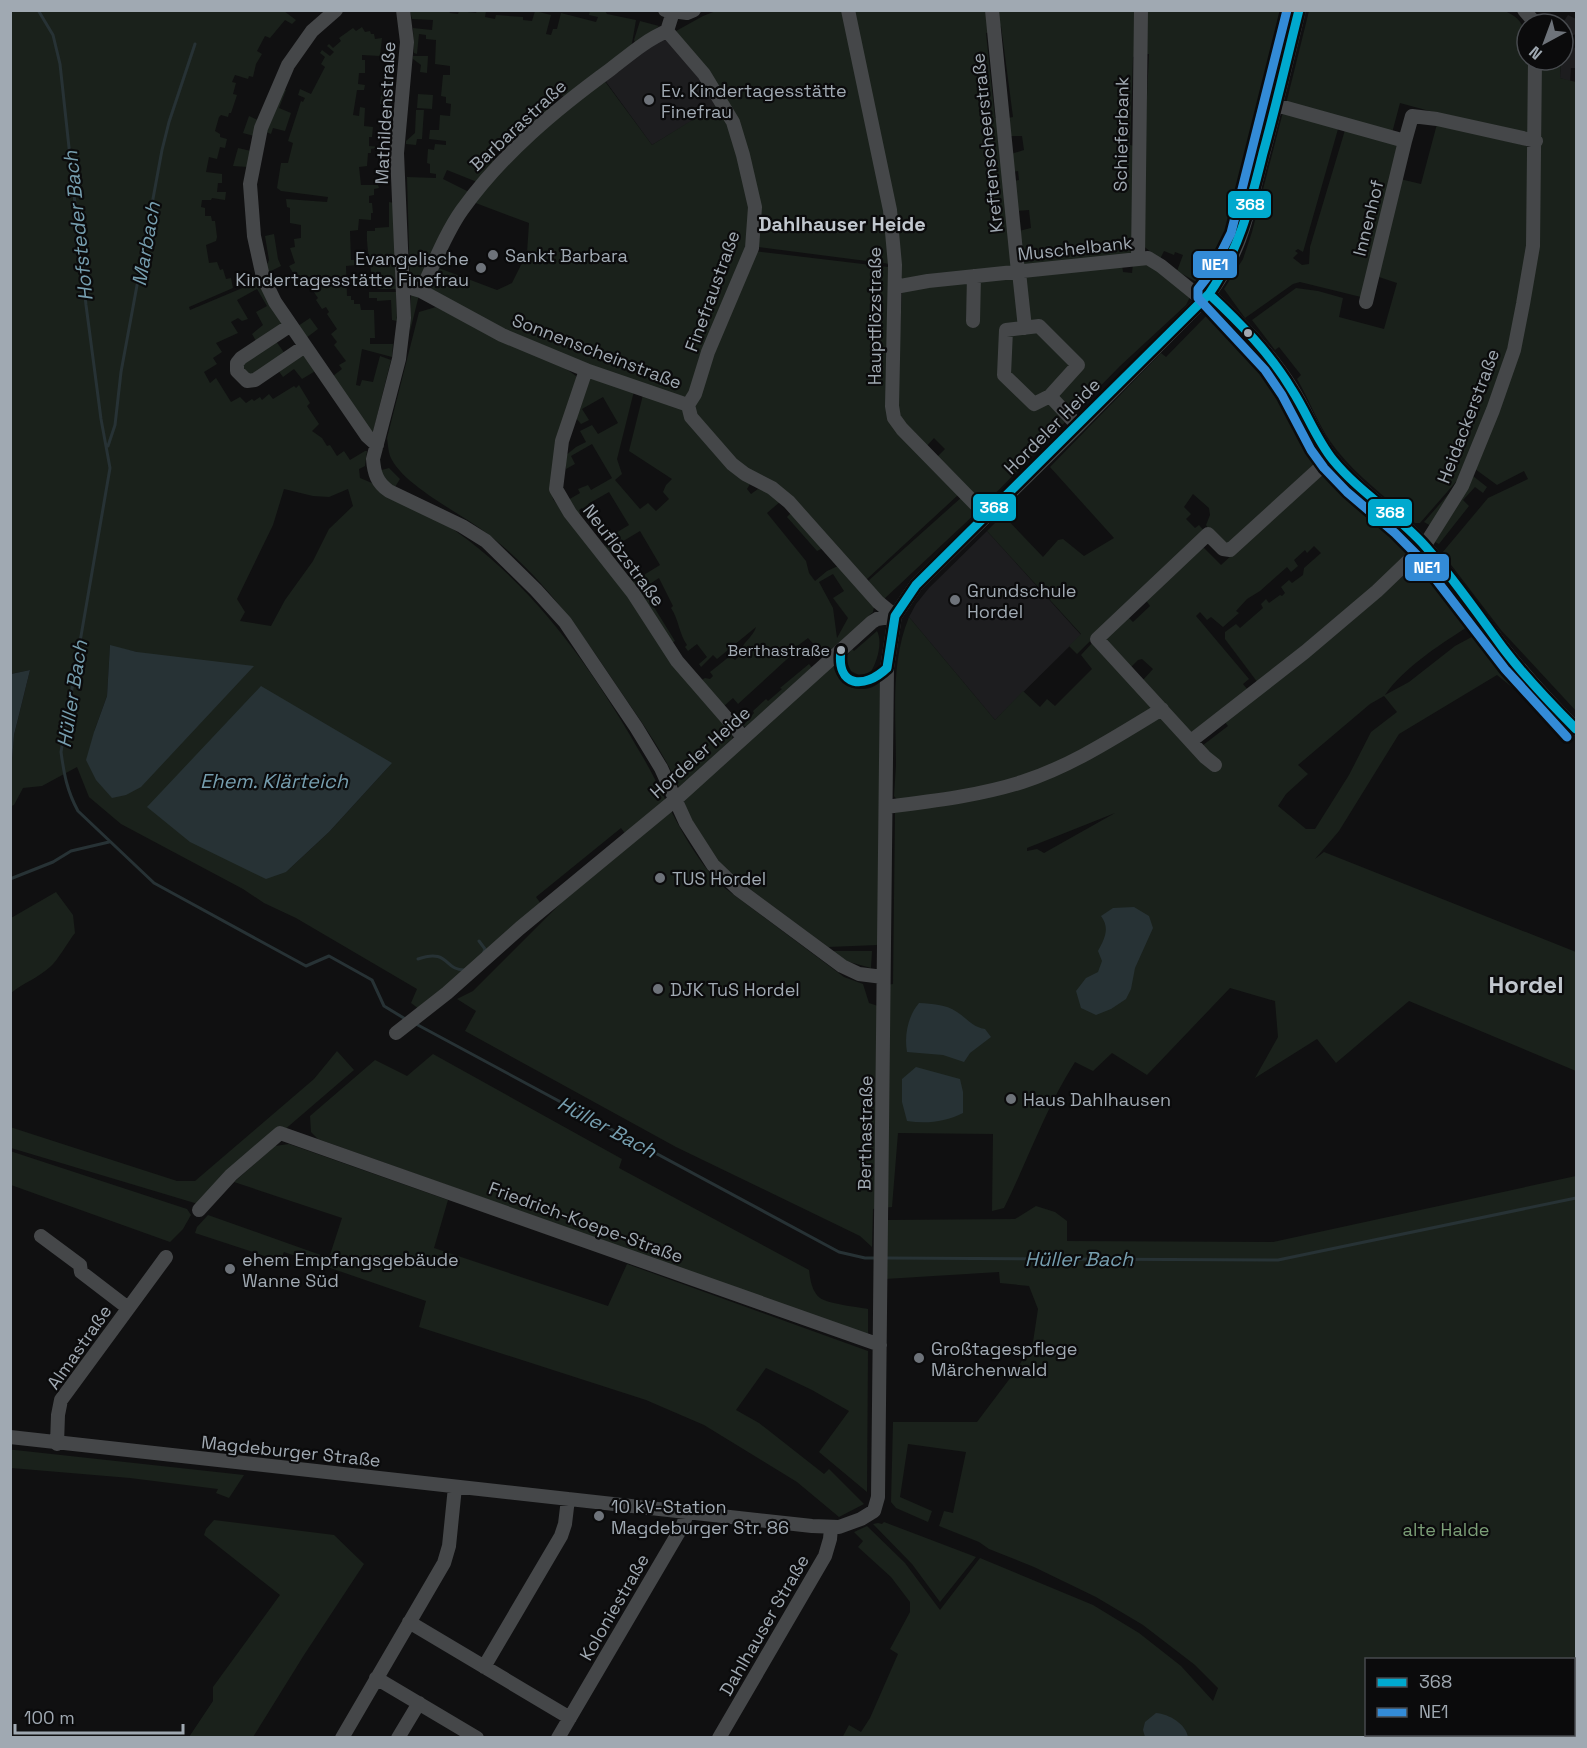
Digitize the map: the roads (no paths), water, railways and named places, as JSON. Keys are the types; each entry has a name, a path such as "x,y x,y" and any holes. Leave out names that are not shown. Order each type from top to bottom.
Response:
{"street":[{"path":"336,10 312,31 288,64 261,128 250,184 254,236 262,277 275,302 367,436 377,445"},
{"name":"Mathildenstraße","path":"403,10 407,42 397,153 403,289"},
{"path":"667,31 669,11 687,13 694,10"},
{"name":"Hauptflözstraße","path":"848,10 890,210 895,287 892,406 894,418 987,516"},
{"name":"Kreftenscheerstraße","path":"992,10 1025,328"},
{"name":"Schieferbank","path":"1138,259 1142,10"},
{"name":"Hordeler Heide","path":"396,1033 675,800 872,622 895,616 916,585 1206,297 1227,267 1242,237 1299,10"},
{"name":"Barbarastraße","path":"421,291 461,212 503,160 580,91 647,42 667,31"},
{"name":"Finefraustraße","path":"667,31 704,74 733,122 755,207 752,248 708,352 695,394 688,405"},
{"name":"Heidackerstraße","path":"1191,741 1333,629 1377,591 1425,545 1455,500 1493,410 1514,350 1533,246 1535,72"},
{"path":"1276,105 1405,141"},
{"name":"Innenhof","path":"1366,302 1412,116 1437,119 1536,141"},
{"name":"Muschelbank","path":"895,287 974,276 1148,258 1161,266 1242,324 1269,356 1292,389 1331,458 1347,476 1425,545 1466,596 1496,639 1554,707 1576,729"},
{"path":"973,321 974,276"},
{"path":"421,291 412,288 403,289 404,318 401,347 373,459 374,472 381,486 478,536 505,558 536,590 564,622 655,757 699,845 713,865 738,889 842,966 860,974 883,977"},
{"name":"Sonnenscheinstraße","path":"421,291 502,335 586,370 688,405 691,417 732,464 745,474 772,488 789,502 878,602 895,616"},
{"path":"291,325 241,358 237,363 238,373 247,381 255,380 305,346"},
{"path":"1039,326 1078,365 1050,396 1034,404 1004,375 1006,330 1039,326"},
{"name":"Neuflözstraße","path":"586,370 562,441 556,489 570,513 633,593 677,662 743,737"},
{"path":"1050,396 1078,426"},
{"path":"1215,765 1205,757 1097,639 1208,534 1223,549 1230,550 1331,458"},
{"name":"Berthastraße","path":"847,1525 874,1511 878,1497 887,668 895,616"},
{"path":"886,807 967,796 1024,781 1076,759 1162,709"},
{"name":"Friedrich-Koepe-Straße","path":"200,1210 231,1175 280,1133 880,1345"},
{"name":"Almastraße","path":"41,1236 80,1265 81,1272 128,1308"},
{"name":"Almastraße","path":"57,1444 61,1400 166,1257"},
{"name":"Magdeburger Straße","path":"10,1437 687,1513 831,1528 847,1525"},
{"path":"342,1737 447,1555 455,1487"},
{"path":"484,1667 561,1536 568,1499"},
{"name":"Koloniestraße","path":"558,1737 682,1526 687,1513"},
{"name":"Dahlhauser Straße","path":"719,1737 825,1556 831,1528"},
{"path":"409,1622 570,1718"},
{"path":"376,1678 477,1737"},
{"path":"398,1737 419,1703"}],"water":[{"name":"Ehem. Klärteich","path":"110,645 137,652 254,666 141,787 126,795 112,798 96,780 86,760 107,696"},
{"path":"30,670 14,735 11,773 11,674"},
{"name":"Ehem. Klärteich","path":"261,686 392,763 329,832 286,872 266,879 190,842 147,807"},
{"path":"1134,907 1149,916 1153,928 1135,968 1131,989 1126,999 1096,1015 1081,1008 1076,991 1086,978 1098,972 1102,961 1098,951 1106,929 1101,916 1113,908"},
{"path":"919,1003 948,1007 973,1025 985,1029 991,1037 970,1053 964,1062 943,1055 907,1052 908,1026"},
{"path":"916,1067 960,1079 963,1092 963,1113 936,1122 907,1121 902,1102 902,1079"},
{"path":"1156,1713 1176,1720 1187,1732 1188,1737 1145,1737 1143,1730 1145,1722"}],"waterway":[{"name":"Hüller Bach","path":"38,10 53,35 60,64 86,305 110,468 61,752 71,796 78,811 154,883 306,966 329,956 372,980 384,1006 407,1020"},
{"name":"Marbach","path":"108,446 115,425 121,372 162,150 195,44"},
{"path":"10,879 53,862 71,851 109,842"},
{"path":"479,941 485,949 483,954"},
{"path":"418,959 435,956 453,967 464,970"},
{"name":"Hüller Bach","path":"416,1024 839,1252 876,1258"},
{"name":"Hüller Bach","path":"886,1258 1278,1260 1576,1198"}],"place":[{"name":"Ev. Kindertagesstätte Finefrau","path":"649,100"},
{"name":"Sankt Barbara","path":"493,255"},
{"name":"Evangelische Kindertagesstätte Finefrau","path":"481,268"},
{"name":"Grundschule Hordel","path":"955,600"},
{"name":"Berthastraße","path":"841,650"},
{"name":"TUS Hordel","path":"660,878"},
{"name":"DJK TuS Hordel","path":"658,989"},
{"name":"Haus Dahlhausen","path":"1011,1099"},
{"name":"ehem Empfangsgebäude Wanne Süd","path":"230,1269"},
{"name":"Großtagespflege Märchenwald","path":"919,1358"},
{"name":"10 kV-Station Magdeburger Str. 86","path":"599,1516"}],"district":[{"name":"Dahlhauser Heide","path":"842,224"},
{"name":"Hordel","path":"1526,984"}],"water label":[{"name":"Hofsteder Bach","path":"78,226"}],"park label":[{"name":"alte Halde","path":"1446,1529"}]}
